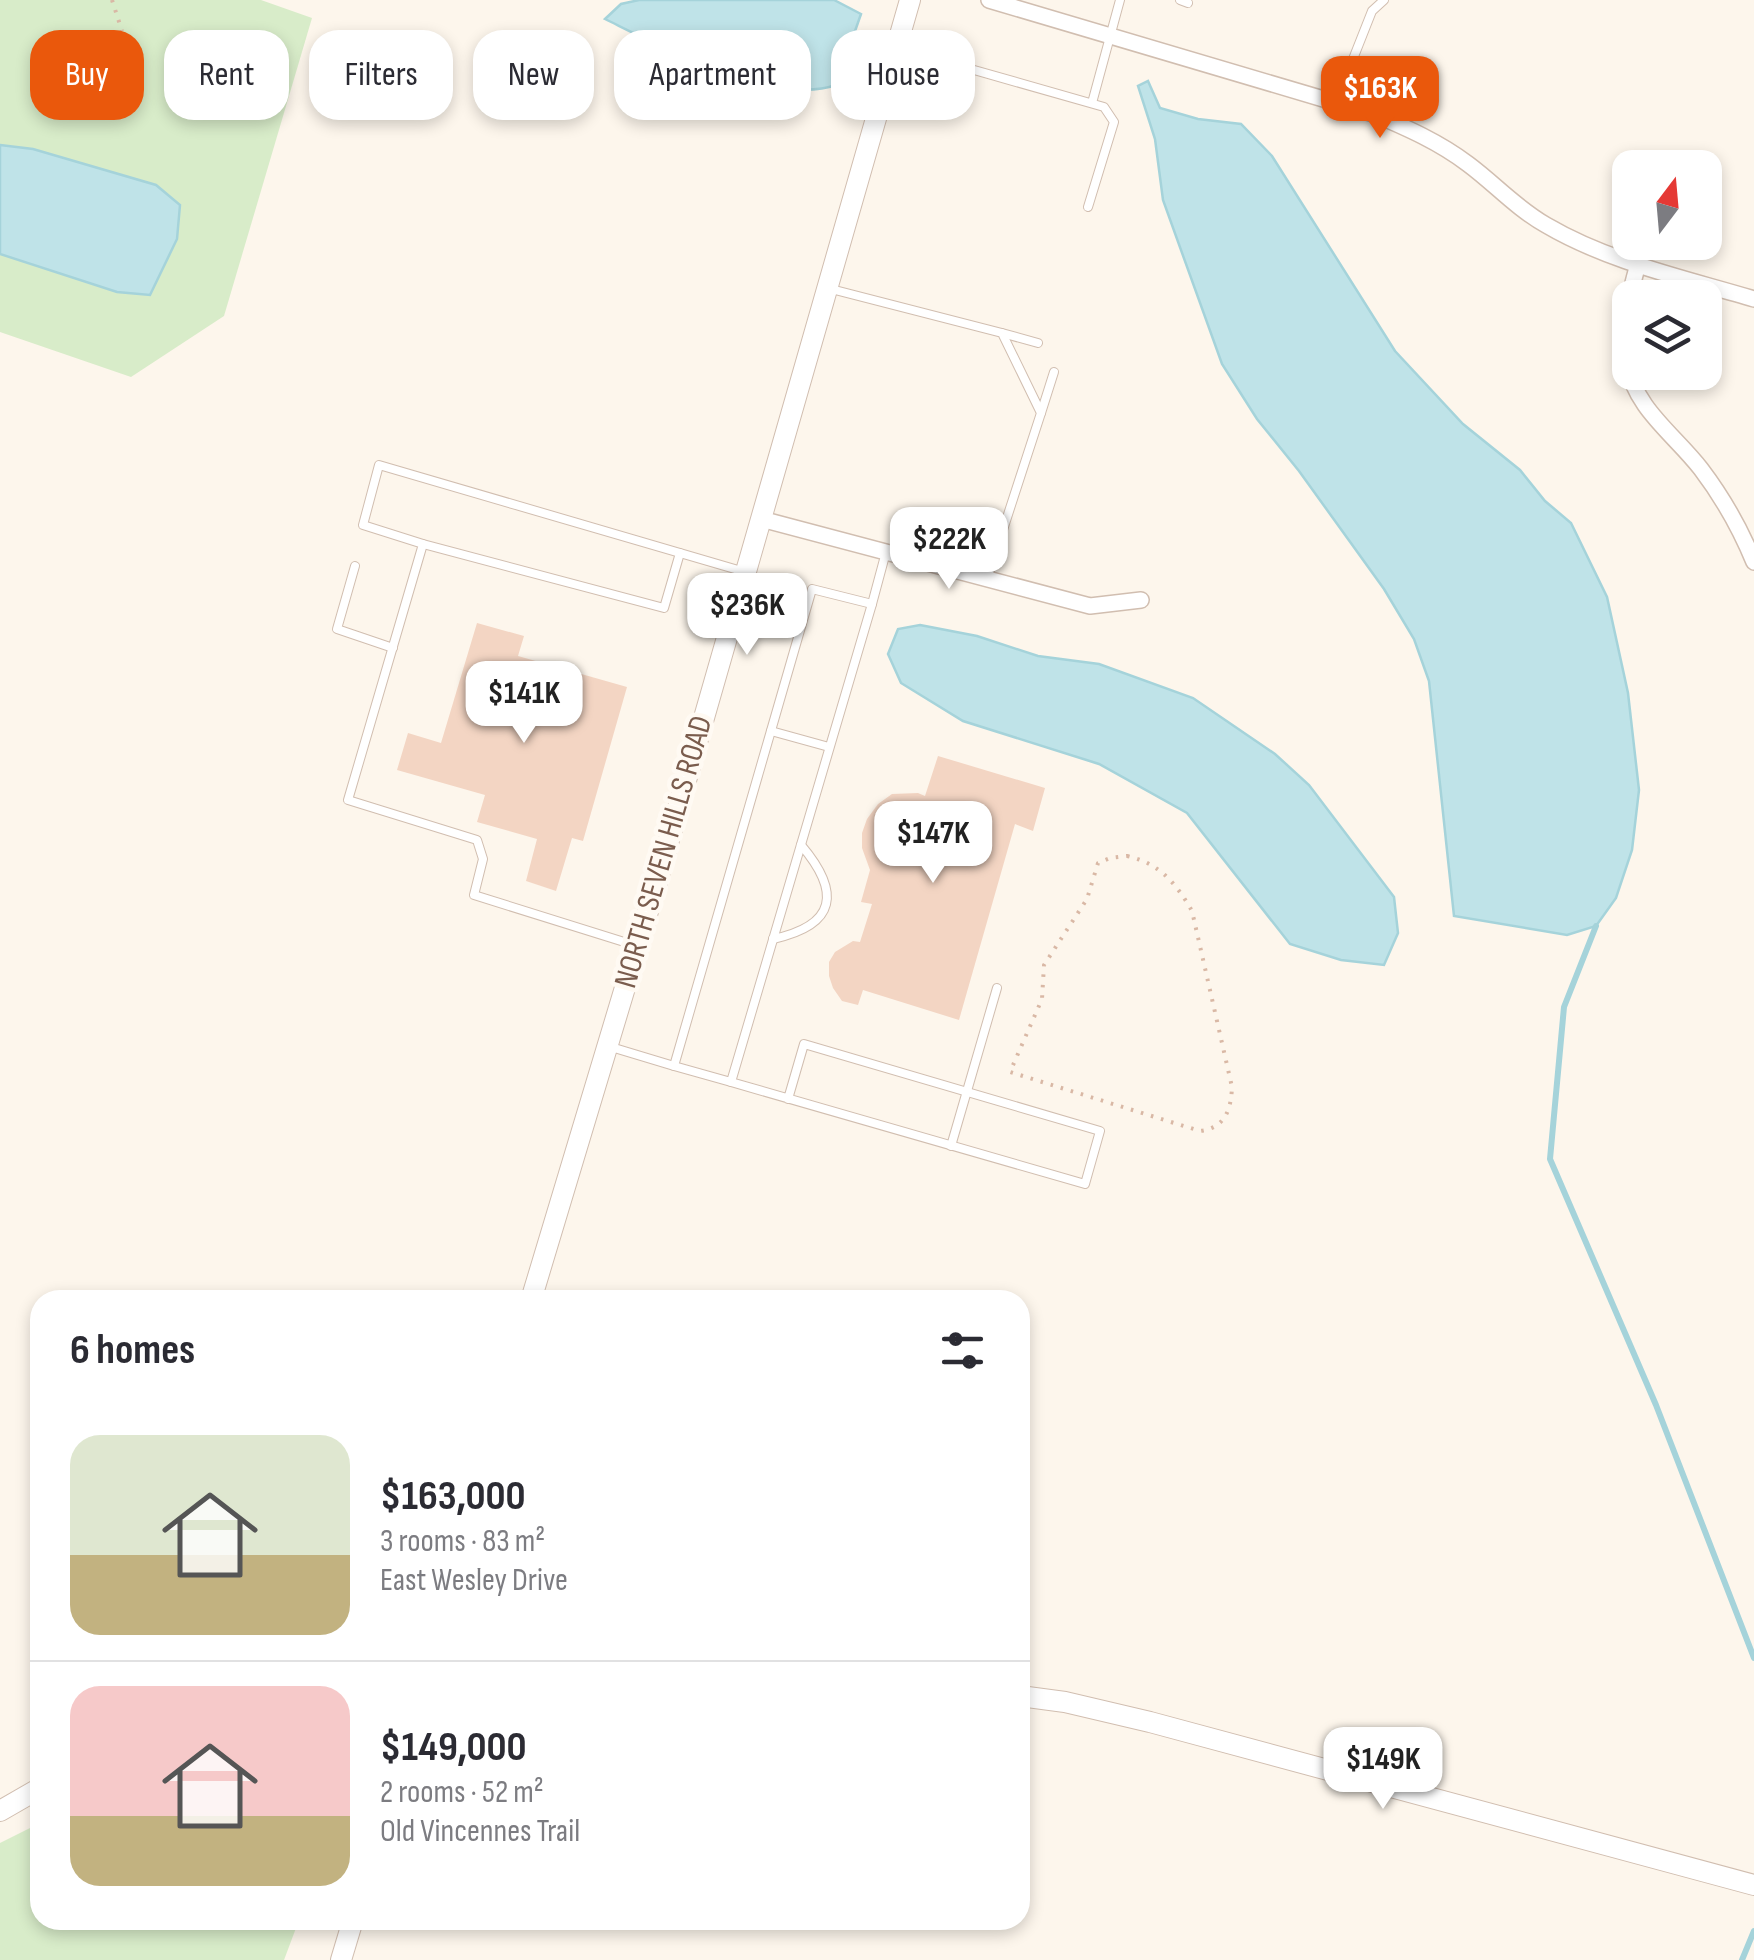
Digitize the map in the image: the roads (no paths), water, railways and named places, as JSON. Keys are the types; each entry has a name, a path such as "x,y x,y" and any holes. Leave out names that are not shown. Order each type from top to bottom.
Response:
{"street":[{"name":"NORTH SEVEN HILLS ROAD","path":"534,1290 638,946 910,0"},
{"path":"989,0 1336,102 1413,130 1468,164 1513,204 1568,238 1754,299"},
{"path":"1638,264 1626,307 1624,337 1634,388 1652,415 1698,464 1735,517 1754,562"},
{"path":"760,519 1090,606 1142,600"},
{"path":"1030,1697 1150,1722 1754,1884"},
{"path":"0,1811 30,1794"},
{"path":"341,1960 350,1930"}],"lane":[{"path":"1092,104 1120,0"},
{"path":"1336,102 1372,11 1384,0"},
{"path":"975,71 1104,107 1114,122 1088,208"},
{"path":"827,288 1038,343"},
{"path":"1002,332 1040,413"},
{"path":"988,579 1054,372"},
{"path":"680,554 664,608 363,525 378,465 745,572"},
{"path":"423,544 348,800 476,840 482,859 474,895 638,946"},
{"path":"731,1082 886,552"},
{"path":"355,566 337,629 393,648"},
{"path":"674,1066 812,589 872,604"},
{"path":"770,731 830,747"},
{"path":"773,939 812,926 826,908 826,884 817,864 801,845"},
{"path":"950,1146 997,988"},
{"path":"606,1046 731,1082 788,1099 950,1146 1085,1184 1100,1130 804,1044 788,1099"}],"water":[{"path":"639,0 834,0 861,14 855,30 831,30 831,86 811,90 811,30 627,30 605,19 621,4"},
{"path":"1148,81 1160,108 1198,119 1241,124 1272,156 1395,351 1463,424 1520,470 1545,501 1571,523 1607,597 1628,693 1639,790 1632,850 1616,898 1596,926 1567,935 1454,916 1429,681 1414,639 1384,589 1257,419 1222,364 1163,200 1155,139 1138,86"},
{"path":"0,145 33,149 156,185 180,205 177,239 150,295 117,292 0,254"},
{"path":"920,625 977,636 1038,656 1099,664 1193,698 1275,754 1309,785 1394,897 1398,933 1384,965 1341,960 1290,944 1187,813 1099,764 963,721 901,683 888,654 898,629"}],"waterway":[{"path":"1596,926 1564,1007 1550,1159 1656,1405 1754,1658"},
{"path":"1742,1960 1754,1931"}]}
